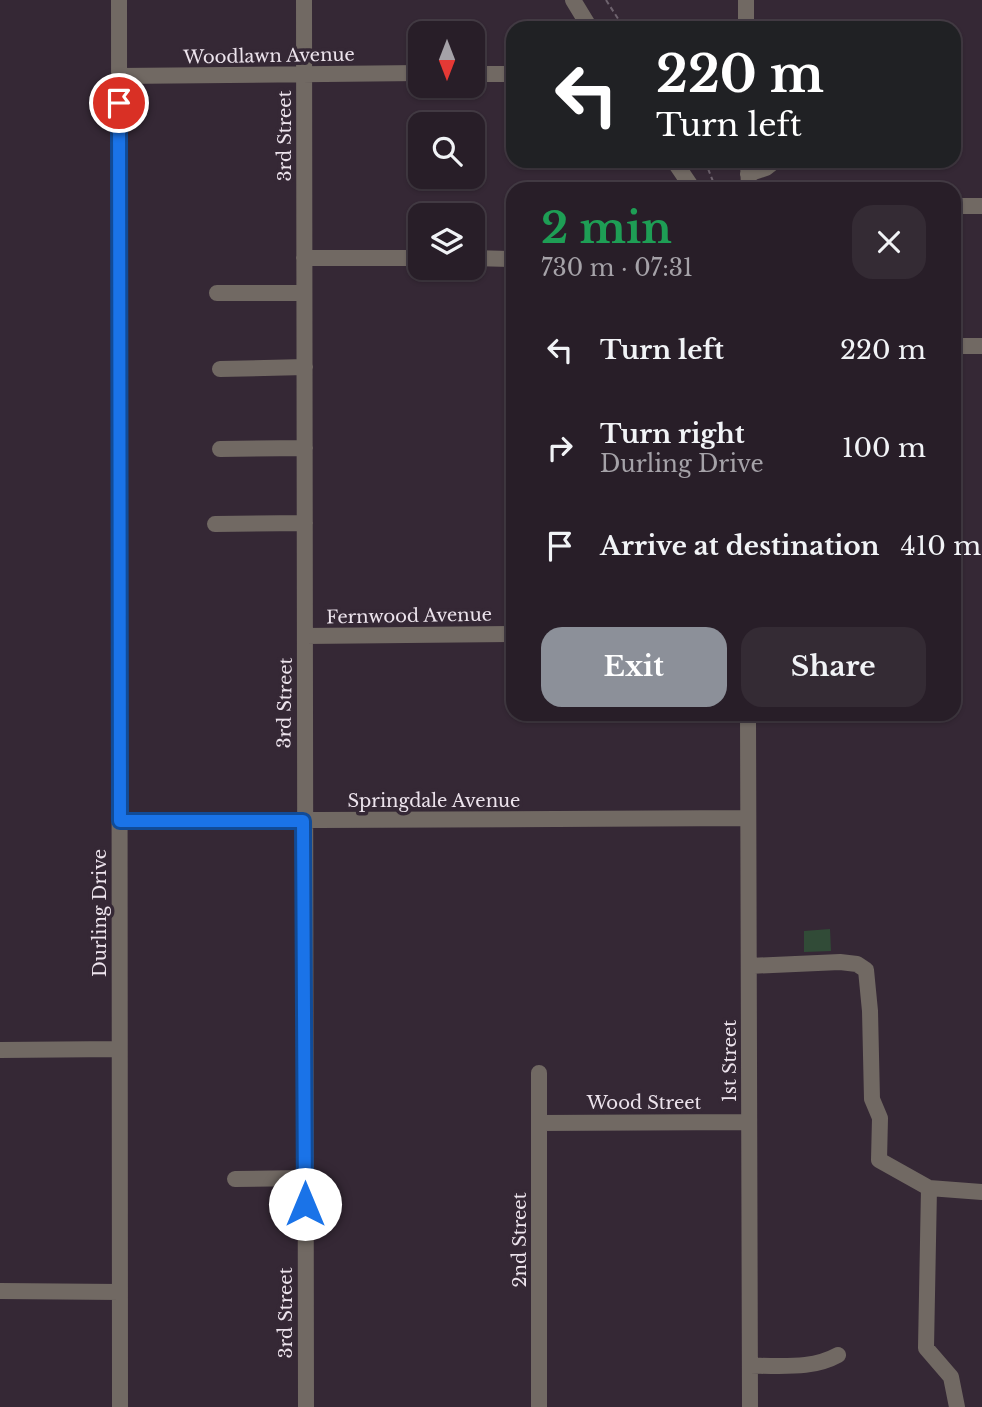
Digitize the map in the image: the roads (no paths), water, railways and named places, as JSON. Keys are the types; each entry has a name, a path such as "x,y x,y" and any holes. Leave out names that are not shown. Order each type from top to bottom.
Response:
{"street":[{"name":"Durling Drive","path":"119,0 120,1407"},
{"name":"3rd Street","path":"304,0 303,821 306,1407"},
{"path":"573,0 586,21"},
{"path":"746,0 746,21"},
{"name":"Woodlawn Avenue","path":"119,76 408,73"},
{"path":"485,74 506,74"},
{"path":"748,174 766,168"},
{"path":"961,206 982,206"},
{"path":"304,258 408,258"},
{"path":"485,258 506,258"},
{"path":"217,292 304,292"},
{"path":"961,346 982,346"},
{"path":"220,369 305,367"},
{"path":"219,449 305,448"},
{"path":"215,524 305,523"},
{"name":"Fernwood Avenue","path":"305,636 506,634"},
{"name":"1st Street","path":"748,721 750,1407"},
{"name":"Springdale Avenue","path":"120,821 748,818"},
{"path":"749,966 840,962 857,964 866,970 872,1099 880,1118 879,1160 929,1188 982,1192"},
{"path":"0,1050 118,1049"},
{"name":"2nd Street","path":"539,1073 539,1407"},
{"name":"Wood Street","path":"539,1123 749,1122"},
{"path":"235,1179 305,1178"},
{"path":"929,1188 926,1348 951,1377 957,1407"},
{"path":"0,1291 120,1292"},
{"path":"750,1366 811,1365 824,1363 838,1355"}]}
